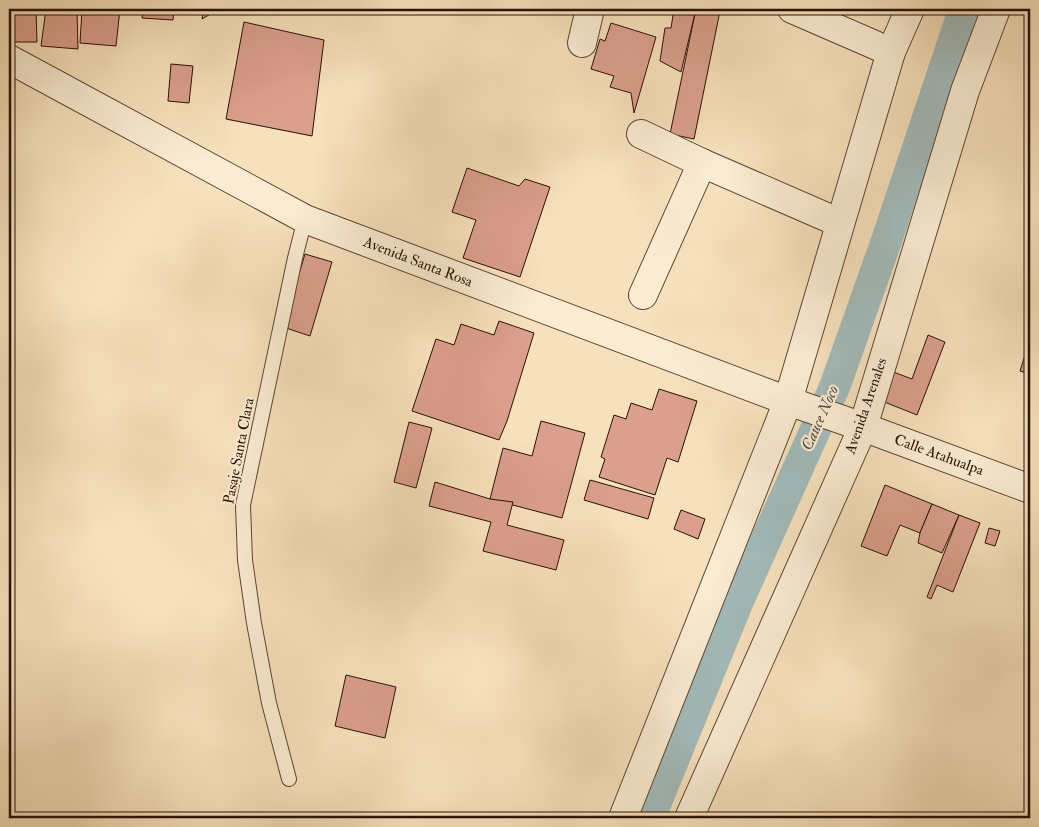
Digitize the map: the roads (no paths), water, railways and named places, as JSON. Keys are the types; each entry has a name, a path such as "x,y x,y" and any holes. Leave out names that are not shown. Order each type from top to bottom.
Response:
{"street":[{"path":"582,44 590,9"},
{"path":"792,9 891,52"},
{"path":"623,818 794,403 840,223 891,52 910,9"},
{"name":"Avenida Arenales","path":"690,818 855,424 965,91 996,9"},
{"name":"Avenida Santa Rosa","path":"9,59 305,219 794,403 855,424"},
{"path":"640,134 702,164 840,223"},
{"path":"643,295 702,164"},
{"name":"Calle Atahualpa","path":"855,424 1030,489"}],"lane":[{"name":"Pasaje Santa Clara","path":"290,779 269,703 254,623 245,560 243,505 295,258 305,219"}],"waterway":[{"name":"Cauce Noco","path":"650,818 738,602 835,386 887,239 964,9"}]}
